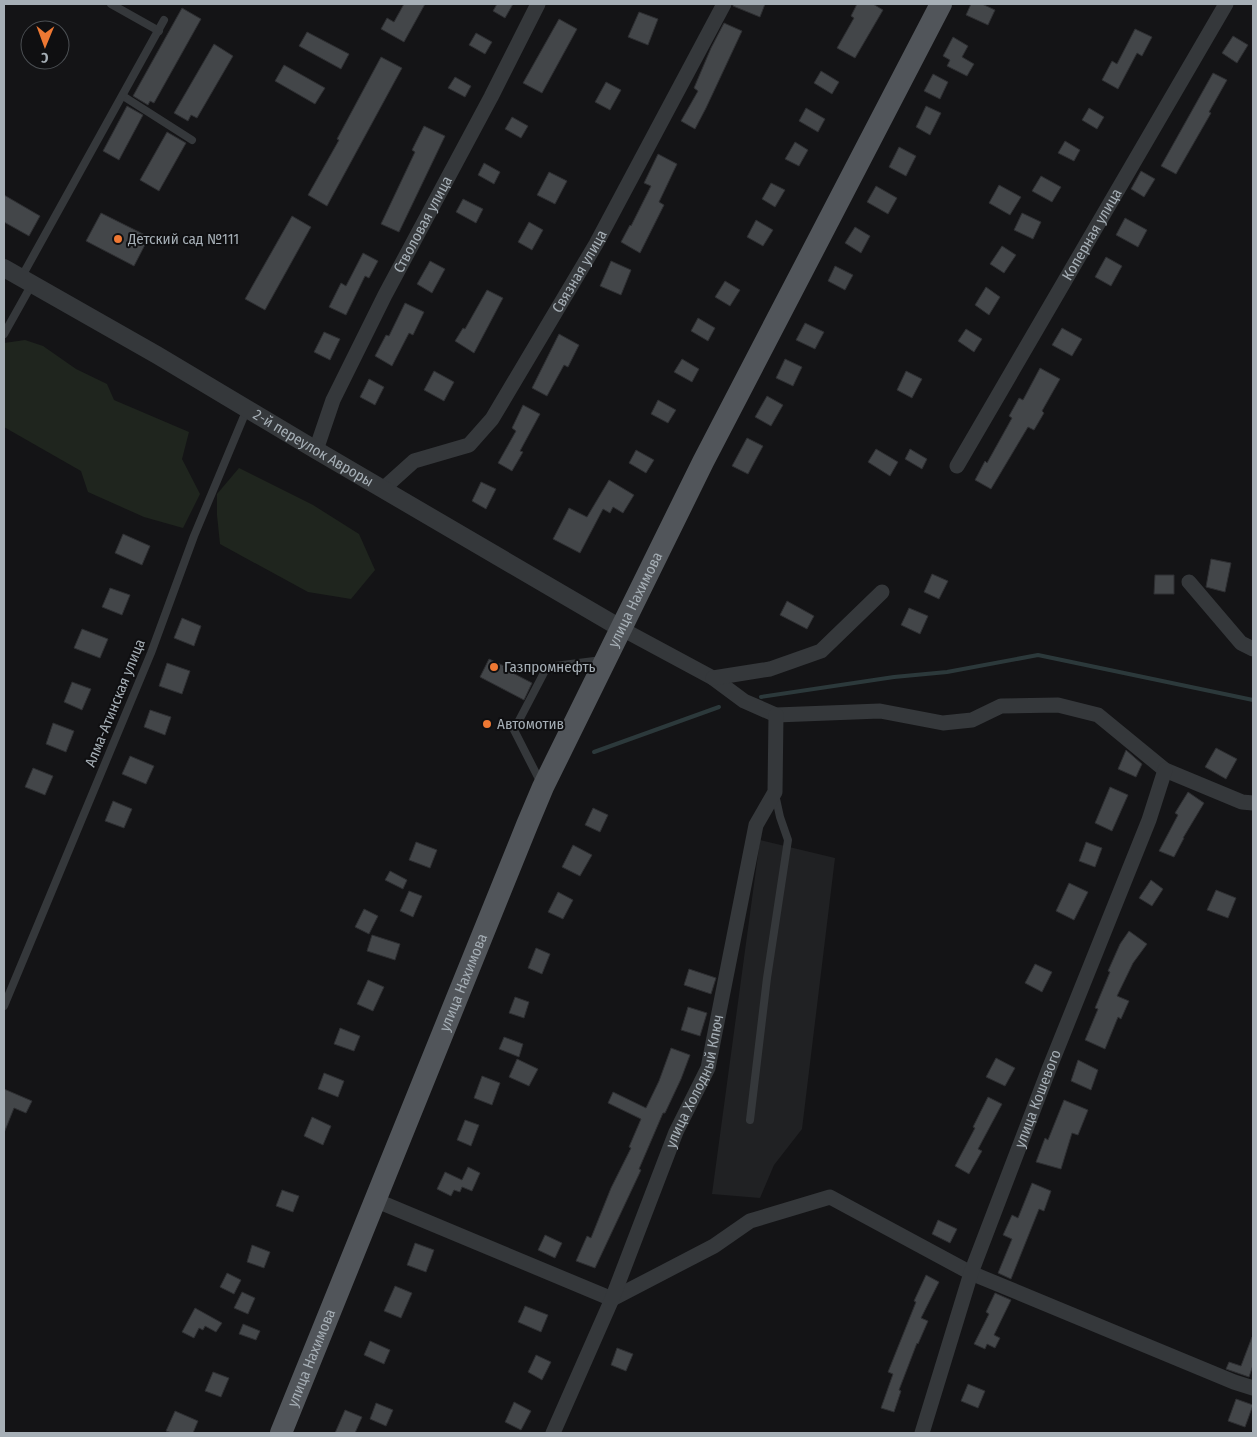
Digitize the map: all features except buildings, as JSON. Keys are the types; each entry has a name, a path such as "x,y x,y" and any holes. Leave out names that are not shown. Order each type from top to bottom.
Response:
{"main road":[{"name":"улица Нахимова","path":"281,1433 526,825 703,462 941,4"}],"street":[{"name":"Стволовая улица","path":"316,450 333,400 380,304 491,98 538,4"},
{"name":"Связная улица","path":"384,488 414,461 469,446 492,419 596,244 724,4"},
{"name":"Коперная улица","path":"957,466 1226,4"},
{"name":"2-й переулок Авроры","path":"4,268 248,408 316,450 384,488 622,629"},
{"path":"1188,582 1241,643 1253,649"},
{"path":"713,678 770,669 821,651 882,592"},
{"path":"622,629 713,678 744,702 776,715 880,710 943,722 972,720 1001,706 1058,704 1098,716 1165,770 1242,802 1253,803"},
{"name":"улица Холодный Ключ","path":"553,1433 612,1299 676,1132 708,1068 756,825 775,792 776,715"},
{"name":"улица Кошевого","path":"922,1433 971,1273 1049,1069 1149,820 1165,770"},
{"path":"375,1200 612,1299 714,1246 750,1221 830,1197 971,1273 1234,1382 1253,1388"}],"lane":[{"path":"111,4 159,30"},
{"path":"4,334 27,281 164,20"},
{"path":"123,96 192,140"},
{"name":"Алма-Атинская улица","path":"4,1006 151,653 194,536 248,408"},
{"path":"544,787 514,730 547,667 606,659"},
{"path":"750,1120 767,978 788,840 780,817 775,792"}],"shaded area":[{"path":"25,340 43,346 76,369 107,384 114,400 189,432 182,459 200,494 183,528 144,517 88,492 81,471 4,427 4,343"},
{"path":"239,468 313,505 359,534 375,570 351,599 308,592 220,544 217,494"},
{"path":"760,840 835,858 802,1129 774,1165 760,1198 712,1194"}],"waterway":[{"path":"761,697 894,677 947,672 1038,655 1253,700"},
{"path":"594,752 719,707"}],"place":[{"name":"Детский сад №111","path":"118,239"},
{"name":"Газпромнефть","path":"494,667"},
{"name":"Автомотив","path":"487,724"}]}
